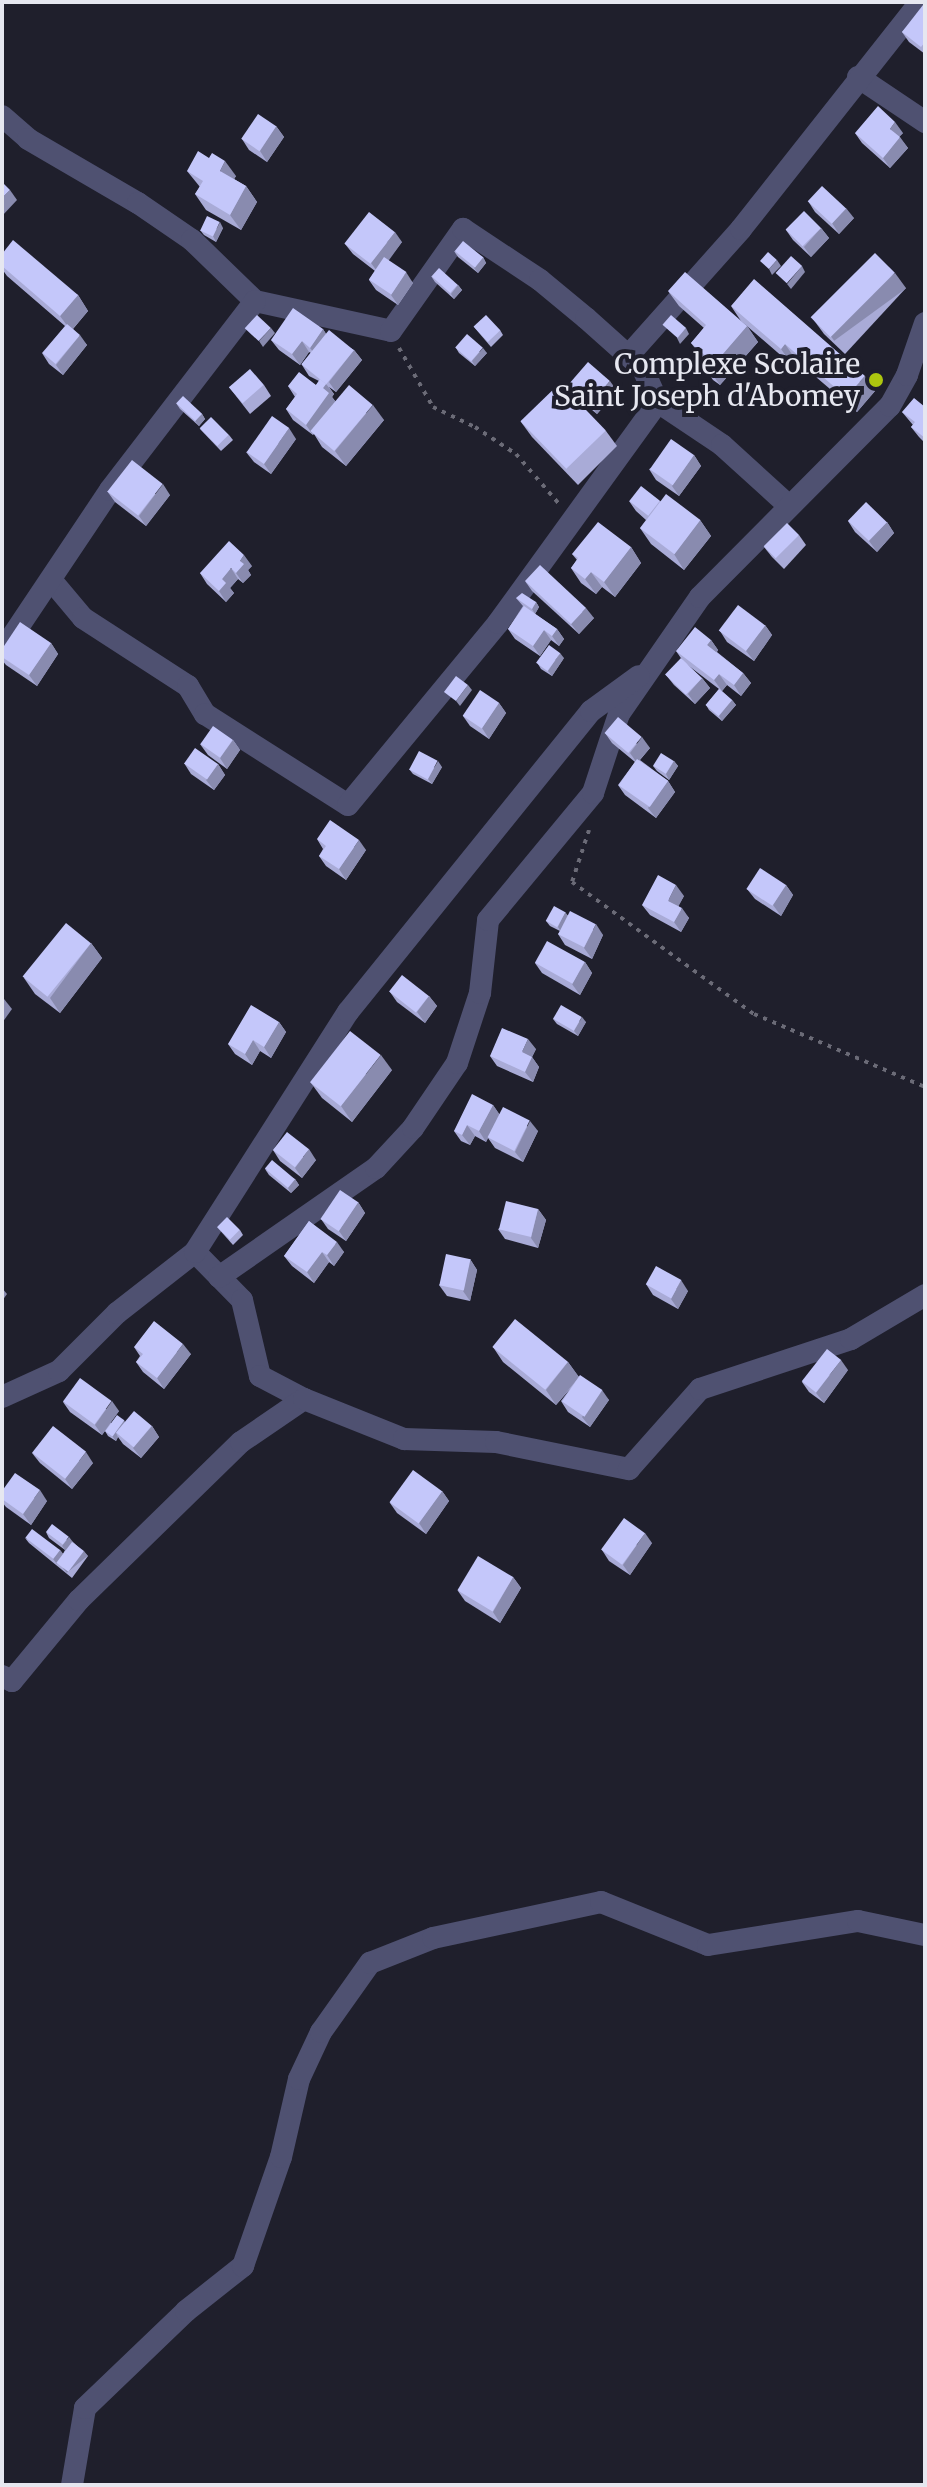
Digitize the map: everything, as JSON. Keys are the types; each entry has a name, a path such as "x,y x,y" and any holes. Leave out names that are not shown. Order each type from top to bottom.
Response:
{"street":[{"path":"628,356 741,229 920,2"},
{"path":"858,77 925,122"},
{"path":"2,116 28,139 138,203 192,240 255,301 391,331 463,229 540,280 643,369 658,402 722,445 789,506"},
{"path":"3,649 52,581 110,490 255,301"},
{"path":"219,1277 376,1168 413,1128 457,1063 480,993 488,920 593,793 619,714 700,597 916,382 925,323"},
{"path":"52,581 83,618 188,686 205,714 348,805 498,623 658,402"},
{"path":"2,1397 59,1371 117,1313 195,1252 348,1012 591,711 651,667"},
{"path":"195,1252 242,1300 260,1376 304,1399 404,1439 496,1442 629,1469 700,1389 851,1339 925,1295"},
{"path":"2,1676 12,1681 79,1600 241,1442 304,1399"},
{"path":"72,2485 85,2408 186,2311 243,2266 281,2157 299,2079 321,2032 370,1963 433,1938 601,1902 708,1945 858,1921 925,1935"}],"path":[{"path":"391,331 433,407 475,427 516,454 554,494 569,521"},
{"path":"593,793 589,834 572,882 754,1014 925,1087"}],"building":[{"path":"923,5 925,42 921,47 902,32"},
{"path":"878,106 895,122 890,129 900,137 883,158 855,133"},
{"path":"258,114 276,126 259,151 241,139"},
{"path":"198,151 209,158 212,153 225,161 220,171 246,186 230,215 195,194 203,181 187,171"},
{"path":"2,182 10,190 2,198"},
{"path":"822,186 846,209 832,224 808,201"},
{"path":"804,211 821,228 803,246 786,229"},
{"path":"369,212 395,232 370,264 344,244"},
{"path":"207,216 220,222 213,236 200,231"},
{"path":"13,240 78,295 60,316 2,266 2,254"},
{"path":"463,241 483,257 475,267 455,251"},
{"path":"768,252 777,260 769,269 760,261"},
{"path":"875,253 895,273 830,337 811,317"},
{"path":"791,256 802,266 787,283 776,273"},
{"path":"384,257 406,272 391,294 369,279"},
{"path":"439,268 458,285 450,293 432,276"},
{"path":"685,272 747,326 709,370 702,364 708,358 691,343 706,325 668,291"},
{"path":"754,279 865,376 846,397 785,344 781,349 731,306"},
{"path":"293,308 323,329 310,348 302,341 292,354 271,340"},
{"path":"257,315 271,328 259,341 245,328"},
{"path":"486,315 500,330 488,342 474,327"},
{"path":"671,315 686,328 678,338 662,325"},
{"path":"67,324 80,335 56,364 43,353"},
{"path":"329,330 354,350 326,384 301,364"},
{"path":"467,334 483,348 471,361 455,348"},
{"path":"588,362 610,381 590,404 568,385"},
{"path":"250,369 264,385 243,403 229,387"},
{"path":"299,372 316,385 320,379 329,393 306,425 286,409 297,394 288,386"},
{"path":"560,383 606,430 566,469 520,421"},
{"path":"349,385 373,405 334,451 310,431"},
{"path":"183,396 202,414 195,421 176,403"},
{"path":"914,398 925,407 925,438 911,427 915,422 902,412"},
{"path":"272,416 289,428 264,464 247,452"},
{"path":"211,417 229,435 217,446 200,428"},
{"path":"671,439 694,455 673,485 650,469"},
{"path":"132,460 163,484 138,516 107,492"},
{"path":"641,486 660,501 648,516 629,501"},
{"path":"666,494 700,520 674,554 640,528"},
{"path":"866,502 887,522 869,541 848,521"},
{"path":"598,522 631,547 604,582 591,572 585,579 571,568 578,558 572,554"},
{"path":"787,523 799,535 776,558 764,546"},
{"path":"229,541 244,555 240,561 244,564 236,573 231,568 222,579 226,583 219,591 200,573"},
{"path":"540,565 586,608 571,624 525,581"},
{"path":"522,593 536,602 532,609 516,598"},
{"path":"738,605 765,625 746,651 719,631"},
{"path":"524,606 557,629 552,636 544,630 533,646 508,629"},
{"path":"20,622 51,643 29,675 2,657 2,649"},
{"path":"695,627 711,640 707,645 743,673 734,685 719,674 714,680 676,651"},
{"path":"549,645 560,653 547,671 536,663"},
{"path":"681,658 702,678 686,695 665,675"},
{"path":"456,676 468,685 456,701 444,692"},
{"path":"719,689 732,700 719,716 706,705"},
{"path":"480,690 499,703 482,729 463,716"},
{"path":"618,717 642,737 628,753 605,733"},
{"path":"213,726 233,740 220,758 200,744"},
{"path":"195,748 218,764 207,780 184,764"},
{"path":"419,751 438,761 428,779 409,770"},
{"path":"661,753 674,761 666,774 653,766"},
{"path":"637,759 668,781 650,807 619,785"},
{"path":"330,820 359,840 339,869 319,856 326,846 317,839"},
{"path":"760,868 786,885 772,906 746,889"},
{"path":"658,875 676,885 668,901 682,908 674,922 642,905"},
{"path":"554,906 565,912 557,927 546,921"},
{"path":"570,911 596,924 584,947 558,934"},
{"path":"66,923 91,943 47,997 23,977"},
{"path":"547,941 585,962 572,984 535,963"},
{"path":"402,975 429,996 416,1012 389,992"},
{"path":"251,1005 279,1022 264,1047 253,1040 245,1054 228,1044"},
{"path":"561,1005 582,1017 574,1031 553,1019"},
{"path":"502,1028 528,1039 522,1052 532,1057 525,1072 490,1056"},
{"path":"350,1031 381,1055 341,1106 310,1082"},
{"path":"472,1094 493,1105 479,1131 467,1125 462,1135 454,1131"},
{"path":"503,1107 530,1121 514,1151 488,1137"},
{"path":"287,1132 309,1149 295,1167 273,1150"},
{"path":"272,1160 295,1179 288,1188 265,1168"},
{"path":"340,1190 358,1202 339,1231 320,1219"},
{"path":"506,1201 538,1209 531,1237 499,1229"},
{"path":"227,1217 240,1230 230,1240 217,1227"},
{"path":"309,1221 337,1242 327,1255 322,1252 307,1272 284,1256"},
{"path":"446,1254 470,1259 464,1290 439,1285"},
{"path":"656,1266 681,1280 671,1298 646,1284"},
{"path":"515,1319 568,1362 545,1390 492,1347"},
{"path":"154,1321 183,1344 157,1378 136,1362 143,1354 134,1347"},
{"path":"827,1349 841,1360 816,1392 802,1381"},
{"path":"580,1375 602,1390 584,1417 562,1402"},
{"path":"80,1378 112,1401 95,1424 63,1401"},
{"path":"134,1411 152,1426 134,1447 116,1432"},
{"path":"117,1415 124,1420 113,1436 105,1431"},
{"path":"53,1426 86,1452 65,1479 32,1453"},
{"path":"413,1470 442,1491 419,1524 389,1502"},
{"path":"15,1473 40,1490 23,1514 2,1499 2,1491"},
{"path":"624,1518 645,1533 622,1565 601,1550"},
{"path":"52,1524 69,1537 63,1545 46,1532"},
{"path":"32,1529 60,1550 53,1559 25,1538"},
{"path":"72,1542 84,1551 68,1572 56,1563"},
{"path":"478,1556 513,1577 493,1611 457,1590"}],"place":[{"name":"Complexe Scolaire Saint Joseph d'Abomey","path":"876,380"}]}
